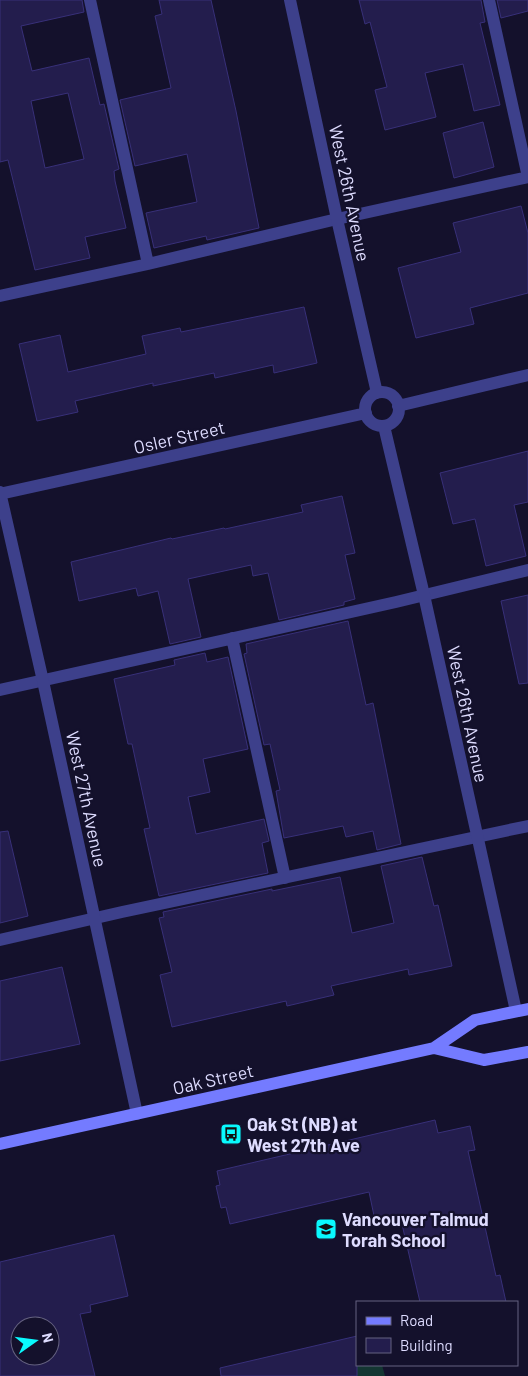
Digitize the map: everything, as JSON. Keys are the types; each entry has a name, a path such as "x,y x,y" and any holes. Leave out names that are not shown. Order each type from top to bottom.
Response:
{"main road":[{"name":"Oak Street","path":"0,1144 434,1048 475,1020 522,1010"},
{"name":"Oak Street","path":"434,1048 484,1060 527,1056"}],"street":[{"path":"90,0 148,264"},
{"name":"West 26th Avenue","path":"290,0 377,393"},
{"path":"0,296 528,177 489,0"},
{"path":"398,406 528,375"},
{"path":"377,393 391,394 396,399 398,406 396,418 384,426 373,423 366,413 367,401 377,393"},
{"name":"Osler Street","path":"0,494 366,413"},
{"name":"West 26th Avenue","path":"384,426 424,595 477,837 522,1010"},
{"name":"West 27th Avenue","path":"0,494 43,680 137,1114"},
{"path":"0,690 528,570"},
{"path":"232,638 285,878"},
{"path":"0,940 94,918 528,826"}],"green space":[{"path":"356,1365 382,1366 385,1376 239,1376"}],"building":[{"path":"0,0 82,0 84,12 21,26 32,71 89,58 100,105 104,104 119,169 114,171 115,181 126,228 85,237 90,258 35,270 8,160 0,162","holes":["68,93 84,159 45,168 31,101"]},
{"path":"159,0 211,0 236,111 259,228 207,240 206,236 154,248 146,213 197,202 187,154 135,166 120,100 171,88 155,16 162,14"},
{"path":"359,0 481,0 485,22 480,23 500,105 474,111 463,64 425,73 436,117 385,130 375,90 387,87 370,22 365,24"},
{"path":"497,0 528,0 528,11 501,18"},
{"path":"483,122 494,167 454,178 443,133"},
{"path":"521,206 528,233 528,293 470,308 474,324 416,338 398,268 461,252 453,223"},
{"path":"304,307 317,363 274,373 273,365 215,378 214,373 153,386 153,383 75,401 78,412 37,421 19,344 60,335 68,372 146,354 142,336 180,328 181,332"},
{"path":"528,451 528,502 514,505 526,556 486,566 475,519 453,524 440,473"},
{"path":"342,496 355,553 345,555 355,599 344,602 344,605 279,620 268,573 253,576 251,565 188,579 201,637 170,644 158,591 138,596 136,588 79,601 71,562 171,538 225,529 303,512 301,505"},
{"path":"528,595 528,683 519,684 501,601"},
{"path":"348,621 366,705 373,703 401,844 377,850 373,831 346,837 343,826 284,838 276,791 280,790 270,744 264,745 244,654 247,653 246,644"},
{"path":"205,653 207,662 228,657 248,749 203,759 210,792 188,797 196,834 264,819 269,841 262,843 268,873 159,896 144,829 150,828 132,744 128,744 114,679 175,665 174,660"},
{"path":"8,831 28,916 0,923 0,832"},
{"path":"422,857 434,906 438,905 452,966 409,975 408,969 331,986 334,995 287,1006 286,1001 172,1027 160,975 172,972 159,918 164,917 163,912 340,877 352,933 394,923 381,866"},
{"path":"62,967 80,1044 0,1061 0,981"},
{"path":"435,1120 438,1133 470,1126 475,1150 468,1151 496,1276 500,1275 506,1301 420,1301 401,1220 376,1225 369,1192 230,1224 226,1207 221,1208 216,1186 220,1185 217,1171"},
{"path":"114,1235 128,1296 90,1305 91,1312 80,1314 95,1376 0,1376 0,1262"},
{"path":"356,1336 357,1376 221,1376 220,1368"}],"place":[{"name":"Oak St (NB) at West 27th Ave","path":"231,1134"},
{"name":"Vancouver Talmud Torah School","path":"326,1229"}]}
